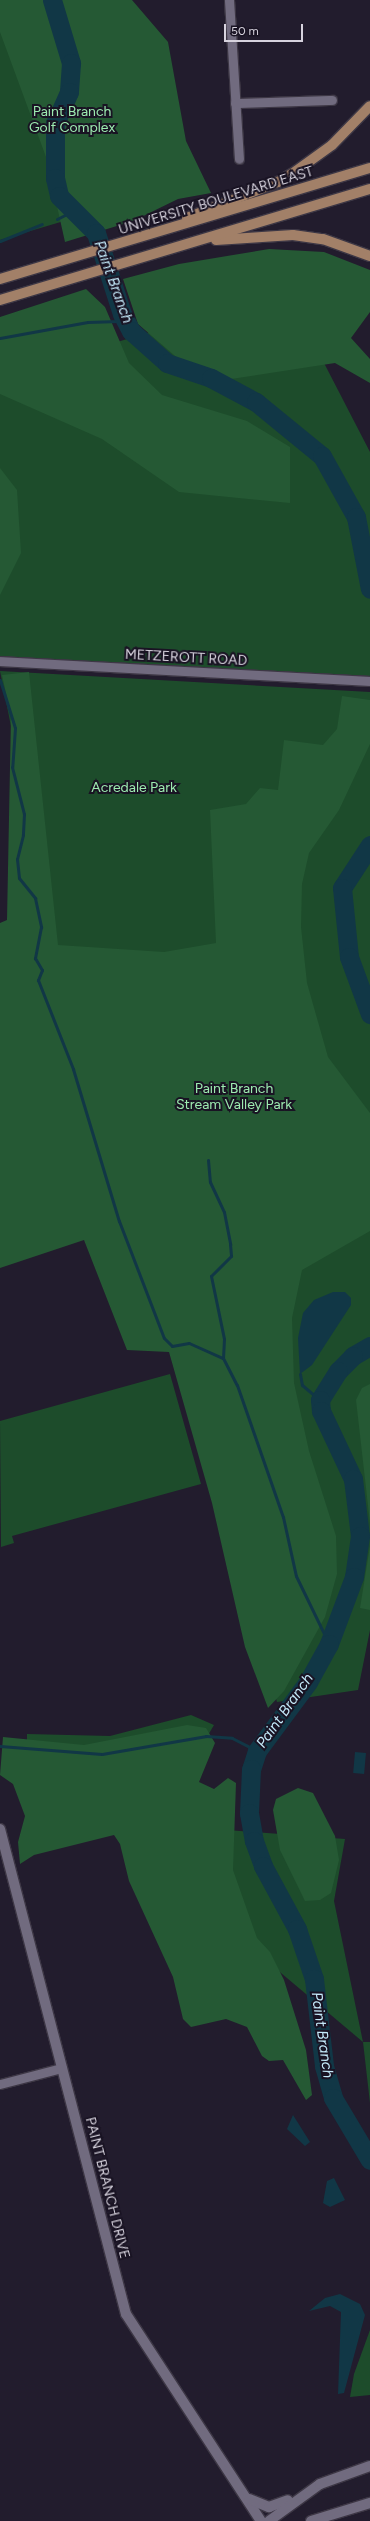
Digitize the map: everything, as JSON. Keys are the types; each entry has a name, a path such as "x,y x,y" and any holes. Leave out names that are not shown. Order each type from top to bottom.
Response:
{"main road":[{"path":"128,242 278,182 332,145 370,106"},
{"name":"UNIVERSITY BOULEVARD EAST","path":"0,279 128,242 370,167"},
{"path":"0,300 370,188"},
{"path":"190,243 293,235 323,239 370,256"}],"street":[{"path":"229,0 239,159"},
{"path":"235,103 332,100"},
{"name":"METZEROTT ROAD","path":"0,661 250,676 370,681"},
{"name":"PAINT BRANCH DRIVE","path":"0,1829 4,1858 62,2068 126,2314 247,2497 261,2521"},
{"path":"0,2084 62,2068"},
{"path":"247,2497 260,2506 269,2507 370,2466"},
{"path":"269,2521 303,2494"},
{"path":"310,2521 370,2503"}],"green space":[{"name":"Paint Branch Golf Complex","path":"0,0 130,0 64,221 0,240"},
{"name":"Paint Branch Golf Complex","path":"0,0 132,0 168,42 186,141 211,193 178,199 133,221 65,242 46,157 0,32"},
{"path":"269,249 324,252 370,270 370,312 351,338 370,359 370,383 335,363 231,379 181,361 138,324 123,279 179,264"},
{"path":"278,274 370,452 370,677 0,657 0,340 104,346 170,326"},
{"path":"86,289 105,307 129,363 162,395 247,421 290,447 290,503 179,492 102,439 0,394 0,317"},
{"path":"0,468 17,490 21,553 0,595"},
{"name":"Paint Branch Stream Valley Park","path":"0,671 370,692 370,1630 358,1690 277,1702 205,1453 48,971 26,802"},
{"name":"Paint Branch Stream Valley Park","path":"29,672 58,945 164,952 216,943 210,810 246,804 260,788 278,790 284,740 323,745 337,729 342,696 370,700 370,744 339,810 309,853 302,884 301,927 307,983 328,1057 370,1113 370,1231 302,1270 292,1318 294,1383 309,1451 336,1536 337,1574 325,1617 284,1691 268,1708 245,1647 212,1503 169,1352 127,1350 84,1240 0,1268 0,923 7,920 11,716 2,675"},
{"path":"170,1374 201,1484 12,1536 14,1543 1,1547 0,1421"},
{"path":"370,1384 370,1523 356,1400 362,1388"},
{"path":"370,1546 370,1610 360,1608"},
{"path":"191,1715 214,1725 184,1776 27,1772 27,1734 110,1736"},
{"path":"187,1725 206,1728 215,1743 199,1782 214,1789 228,1778 236,1783 233,1870 257,1938 270,1952 284,1980 306,2050 312,2095 306,2100 283,2060 269,2061 262,2056 247,2027 226,2019 191,2027 183,2019 173,1977 129,1881 120,1844 114,1835 34,1855 20,1864 18,1842 25,1816 13,1784 0,1775 3,1737 84,1745"},
{"path":"298,1788 313,1793 335,1836 339,1860 331,1893 320,1900 305,1901 280,1850 273,1810 276,1799"},
{"path":"99,1820 345,1839 334,1901 363,2042"},
{"path":"363,2042 370,2042 370,2103"},
{"path":"370,2330 370,2395 350,2397 354,2374"}],"water":[{"path":"333,1292 345,1292 351,1298 351,1305 312,1365 300,1374 298,1338 303,1313 314,1300"},
{"path":"355,1752 366,1753 364,1774 353,1773"},
{"path":"293,2115 310,2142 305,2146 287,2129"},
{"path":"334,2178 345,2200 330,2207 323,2203 327,2181"},
{"path":"340,2294 360,2304 365,2315 344,2393 338,2394 341,2312 330,2306 309,2311 325,2298"}],"waterway":[{"name":"Paint Branch","path":"52,0 71,63 69,92 55,123 55,178 59,196 96,233 122,314 131,331 167,363 211,378 256,402 322,456 356,517 370,589"},
{"path":"57,219 67,214 82,219"},
{"path":"0,241 42,224"},
{"path":"0,338 88,322 126,321"},
{"path":"0,680 15,728 12,767 24,814 23,835 17,859 19,878 35,898 41,927 35,958 42,970 38,980 73,1069 119,1221 164,1338 172,1346 189,1343 223,1358"},
{"name":"Paint Branch","path":"370,845 342,888 349,957 370,1014"},
{"path":"208,1160 210,1182 224,1212 231,1256 211,1276 224,1339 223,1358 237,1385 283,1517 296,1576 329,1644"},
{"name":"Paint Branch","path":"370,1346 353,1356 338,1371 320,1400 321,1411 353,1479 360,1536 354,1577 329,1644 308,1682 257,1751 251,1769 249,1813 254,1841 263,1866 297,1929 314,1979 324,2066 333,2098 370,2160"},
{"path":"300,1374 302,1385 320,1400"},
{"path":"0,1746 102,1754 206,1736 232,1738 257,1751"}],"park label":[{"name":"Acredale Park","path":"134,788"}]}
